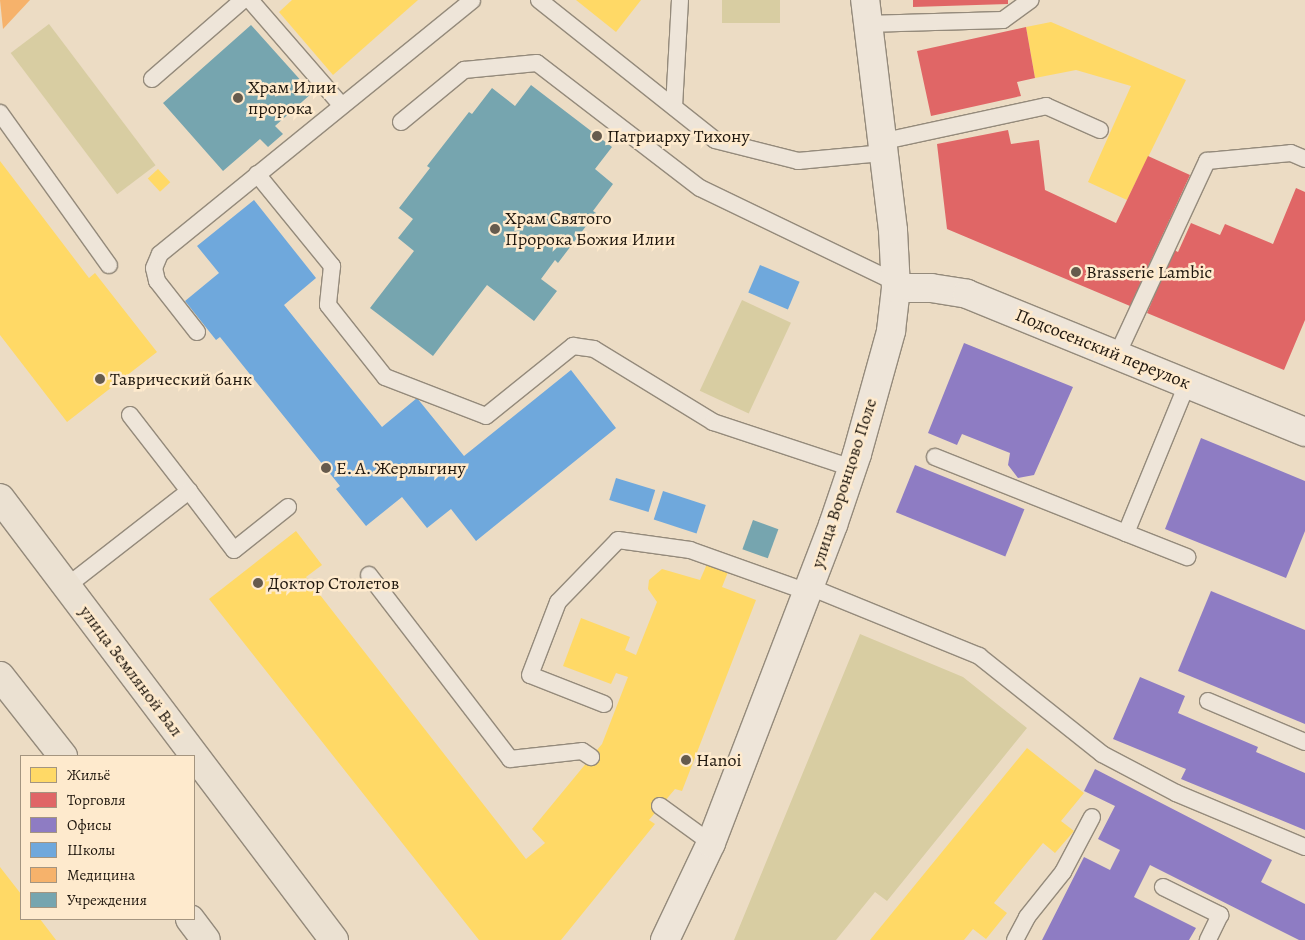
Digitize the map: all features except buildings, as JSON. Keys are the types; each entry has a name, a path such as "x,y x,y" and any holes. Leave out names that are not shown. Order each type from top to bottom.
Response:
{"main road":[{"name":"улица Земляной Вал","path":"0,498 194,755"},
{"path":"0,676 62,755"},
{"name":"улица Земляной Вал","path":"195,756 334,940"},
{"path":"191,920 206,940"}],"street":[{"name":"улица Воронцово Поле","path":"665,940 711,843 809,589 852,468 891,330 896,285 893,230 865,12"},
{"name":"Подсосенский переулок","path":"896,285 967,294 1305,432"}],"lane":[{"path":"152,79 244,0"},
{"path":"250,0 342,106"},
{"path":"197,332 157,281 154,268 160,254 472,0"},
{"path":"538,0 714,140 798,161 881,148 1046,106 1100,130"},
{"path":"674,107 680,0"},
{"path":"865,12 1003,20 1031,0"},
{"path":"401,122 464,70 538,63 700,188 896,285"},
{"path":"0,113 109,265"},
{"path":"1117,355 1207,161 1291,153 1305,159"},
{"path":"258,174 332,266 328,305 386,377 486,416 573,346 594,349 712,422 852,468"},
{"path":"1126,533 1187,384"},
{"path":"130,415 234,550 288,507"},
{"path":"935,457 1187,558"},
{"path":"67,586 189,491"},
{"path":"604,704 530,675 558,602 618,540 690,550 809,589 979,656 1102,754 1176,794 1305,847"},
{"path":"369,575 510,759 582,751 591,757"},
{"path":"1208,701 1305,742"},
{"path":"660,806 711,843"},
{"path":"1015,940 1027,917 1063,872 1092,817"},
{"path":"1163,887 1220,915 1208,940"}],"shaded area":[{"path":"722,0 780,0 780,23 722,23"},
{"path":"49,24 156,165 117,194 11,53"},
{"path":"742,300 791,323 749,413 700,391"},
{"path":"860,634 963,677 1027,728 887,901 875,892 836,940 734,940"}],"place":[{"name":"Храм Илии пророка","path":"238,98"},
{"name":"Патриарху Тихону","path":"597,136"},
{"name":"Храм Святого Пророка Божия Илии","path":"495,229"},
{"name":"Brasserie Lambic","path":"1076,272"},
{"name":"Таврический банк","path":"100,379"},
{"name":"Е. А. Жерлыгину","path":"326,468"},
{"name":"Доктор Столетов","path":"258,583"},
{"name":"Hanoi","path":"686,760"}]}
